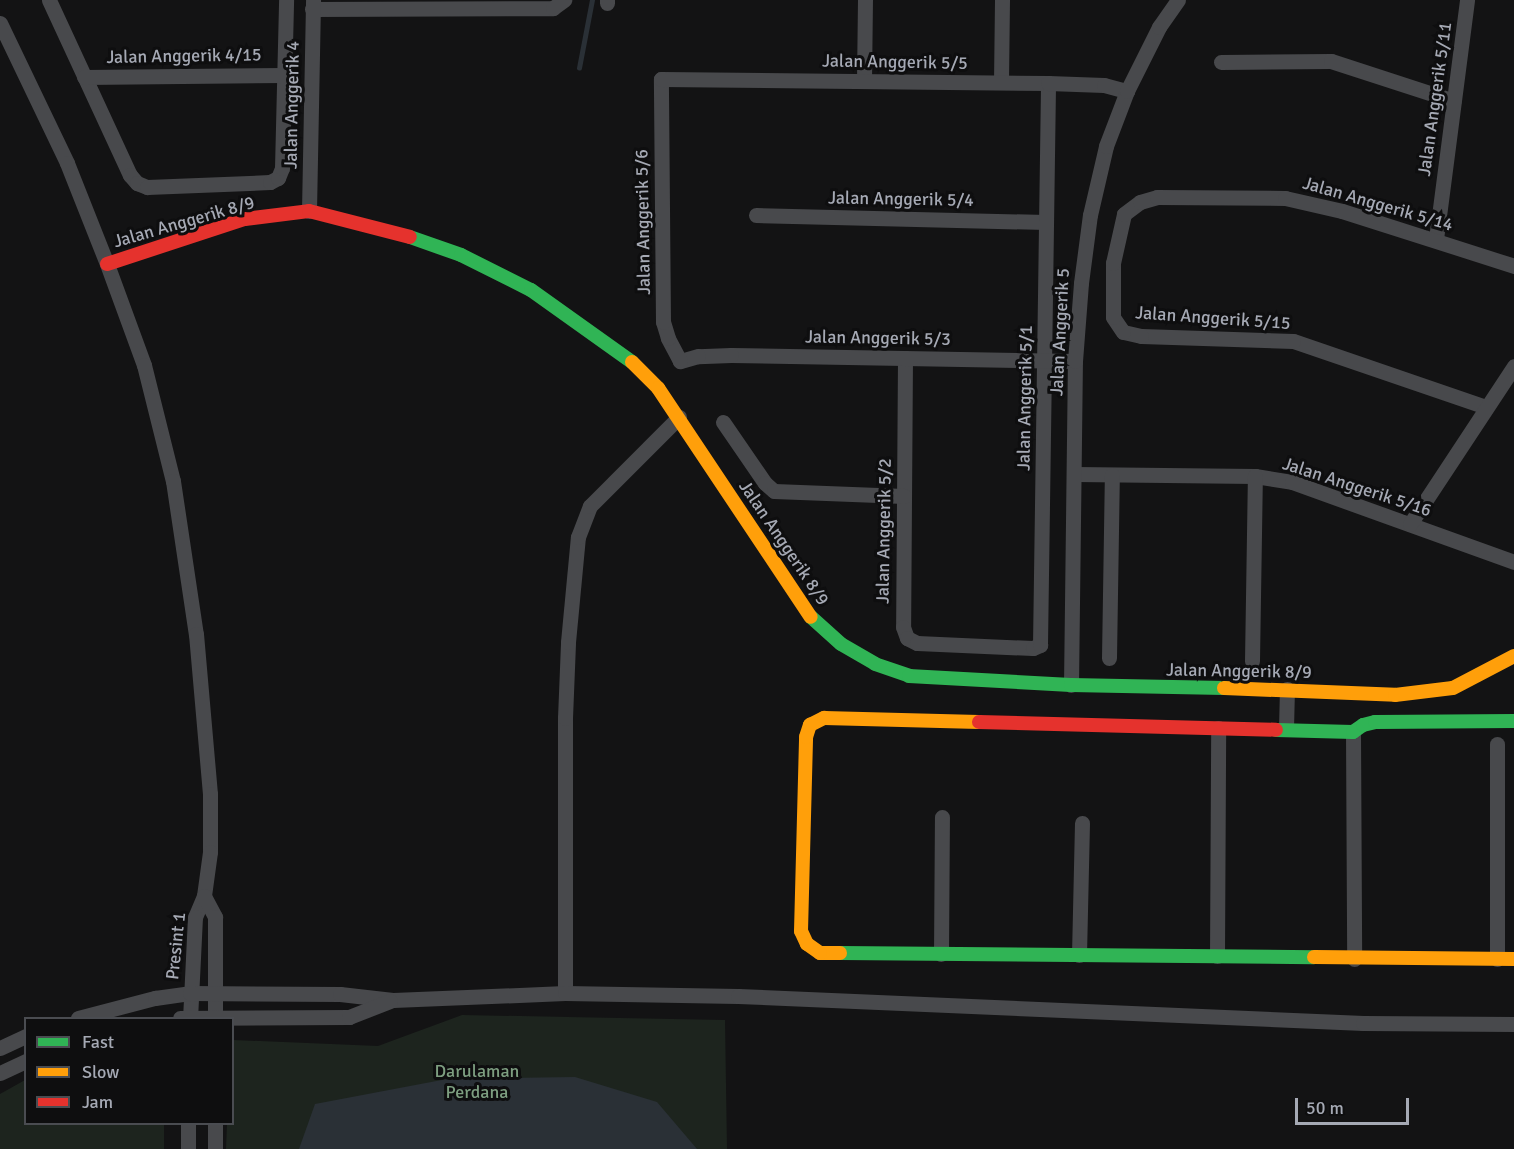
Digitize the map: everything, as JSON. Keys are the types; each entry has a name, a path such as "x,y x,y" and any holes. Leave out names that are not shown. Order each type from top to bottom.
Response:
{"street":[{"path":"49,0 130,176 137,183 147,187 270,182 278,178 282,168 286,0"},
{"path":"864,81 865,0"},
{"path":"1000,82 1002,0"},
{"name":"Jalan Anggerik 5","path":"1071,685 1075,361 1081,283 1090,215 1106,146 1127,91 1159,27 1178,0"},
{"name":"Jalan Anggerik 5/11","path":"1436,239 1467,0"},
{"path":"313,4 558,4"},
{"name":"Jalan Anggerik 4","path":"309,212 313,4"},
{"path":"0,23 67,163 107,264 144,365 173,481 196,634 210,794 210,852 204,896"},
{"path":"1221,62 1331,62 1454,101"},
{"name":"Jalan Anggerik 4/15","path":"84,77 284,75"},
{"name":"Jalan Anggerik 5/5","path":"661,79 1048,83 1104,86 1127,91"},
{"name":"Jalan Anggerik 5/6","path":"661,79 663,322 668,338 680,361"},
{"name":"Jalan Anggerik 5/1","path":"972,645 1033,648 1040,645 1042,639 1048,83"},
{"name":"Jalan Anggerik 5/14","path":"1157,197 1285,198 1342,211 1436,239 1514,266"},
{"name":"Jalan Anggerik 5/15","path":"1157,197 1140,202 1124,214 1113,263 1113,317 1123,332 1141,336 1293,341 1486,407"},
{"name":"Jalan Anggerik 8/9","path":"107,264 245,219 309,212 387,229 451,251 531,290 627,357 658,388 680,417 806,612 841,644 875,664 909,676 1071,685 1287,689 1395,695 1453,688 1514,656"},
{"name":"Jalan Anggerik 5/4","path":"756,215 1046,222"},
{"name":"Jalan Anggerik 5/3","path":"680,361 698,356 731,355 1075,361"},
{"name":"Jalan Anggerik 5/2","path":"905,358 903,627 908,638 917,643 972,645"},
{"path":"1410,524 1514,366"},
{"path":"565,993 565,718 568,642 578,537 590,506 680,417"},
{"path":"723,422 765,483 774,491 904,496"},
{"name":"Jalan Anggerik 5/16","path":"1075,474 1255,476 1292,482 1514,562"},
{"path":"1109,658 1112,475"},
{"path":"1252,661 1255,476"},
{"path":"1286,729 1287,689"},
{"path":"1514,721 1375,722 1363,725 1353,732 1013,725 824,718 810,725 806,737 801,931 807,944 820,953 1514,959"},
{"path":"1217,956 1218,728"},
{"path":"1353,732 1354,959"},
{"path":"1497,744 1497,959"},
{"path":"941,954 942,817"},
{"path":"1079,955 1082,823"},
{"name":"Presint 1","path":"186,1017 195,917 204,896"},
{"name":"Presint 1","path":"204,896 215,917 215,1017"},
{"path":"82,1017 155,998 190,993 340,994 393,1000 565,993 738,996 1363,1023 1514,1024"},
{"path":"233,1017 349,1017 393,1000"},
{"path":"234,1025 251,1016"},
{"path":"0,1048 24,1037"},
{"path":"0,1073 24,1062"},
{"path":"188,1125 188,1149"},
{"path":"215,1125 215,1149"}],"green space":[{"name":"Darulaman Perdana","path":"462,1015 725,1020 727,1149 226,1149 227,1125 234,1125 234,1040 378,1046"},
{"path":"24,1081 24,1125 164,1125 164,1149 0,1149 0,1094"}],"shaded area":[{"path":"575,1077 657,1102 697,1149 299,1149 315,1104 447,1079"}],"waterway":[{"path":"579,68 592,0"}],"traffic: fast":[{"path":"410,237 461,255 531,290 632,362"},
{"path":"811,617 841,644 875,664 909,676 1071,685 1224,688"},
{"path":"1276,730 1353,732 1363,725 1375,722 1514,721"},
{"path":"840,953 1314,957"}],"traffic: slow":[{"path":"632,362 658,388 811,617"},
{"path":"1224,688 1395,695 1453,688 1514,656"},
{"path":"840,953 820,953 807,944 801,931 806,737 810,725 824,718 979,722"},
{"path":"1314,957 1514,959"}],"traffic: jam":[{"path":"107,264 245,219 309,211 410,237"},
{"path":"979,722 1276,730"}]}
